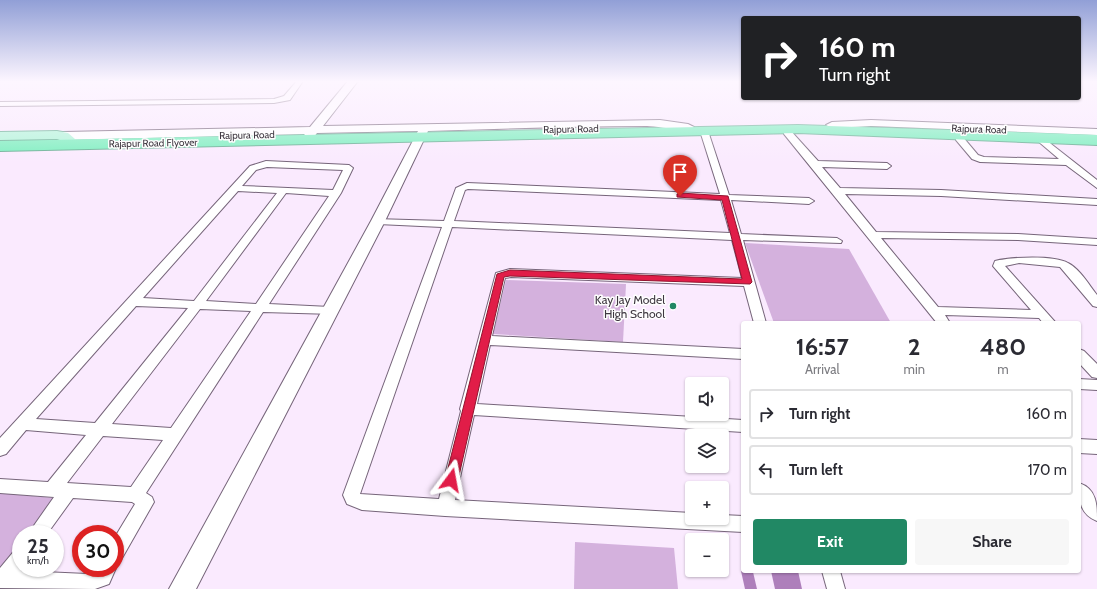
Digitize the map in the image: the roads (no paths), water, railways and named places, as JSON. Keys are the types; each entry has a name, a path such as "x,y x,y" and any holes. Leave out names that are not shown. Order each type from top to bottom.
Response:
{"highway":[{"name":"Rajpura Road","path":"422,136 688,127 832,125 1097,133"},
{"name":"Rajpura Road","path":"66,138 310,134 422,136 798,129 982,137 1097,140"},
{"name":"Rajapur Road Flyover","path":"0,146 310,134"},
{"path":"0,141 66,138"}],"main road":[{"path":"0,136 66,138"}],"street":[{"path":"310,134 331,108"},
{"path":"310,134 660,123 688,127"},
{"path":"0,150 422,136 787,132 883,132 959,138 1097,144"},
{"path":"787,132 815,164 942,321"},
{"path":"705,134 725,198 747,282 759,321"},
{"path":"182,589 422,136"},
{"path":"959,138 975,156 983,160 1068,162"},
{"path":"1043,142 1096,184"},
{"path":"815,164 887,166"},
{"path":"0,449 134,302 251,170 259,165 347,167 349,169 336,193 135,495"},
{"path":"741,524 445,508 362,502 353,499 351,495 460,189 465,186 809,201"},
{"path":"234,188 336,193"},
{"path":"52,489 197,305 283,191"},
{"path":"836,191 941,193 1097,202"},
{"path":"378,221 837,242"},
{"path":"872,235 1018,238 1097,242"},
{"path":"1046,318 999,266 999,263 1019,260 1058,262 1070,270 1097,303"},
{"path":"445,508 467,409 499,278 506,273 747,282"},
{"path":"134,302 330,311"},
{"path":"935,311 1046,318"},
{"path":"484,340 741,354"},
{"path":"1081,356 1097,374"},
{"path":"1081,384 1097,385"},
{"path":"467,409 741,426"},
{"path":"22,424 175,435"},
{"path":"1081,446 1097,447"},
{"path":"0,486 135,495 146,502 124,539"},
{"path":"44,525 69,490"},
{"path":"1081,493 1097,514"},
{"path":"2,579 12,567"},
{"path":"832,573 836,589"},
{"path":"2,579 87,584 102,577"}],"place":[{"name":"Kay Jay Model High School","path":"673,306"}]}
